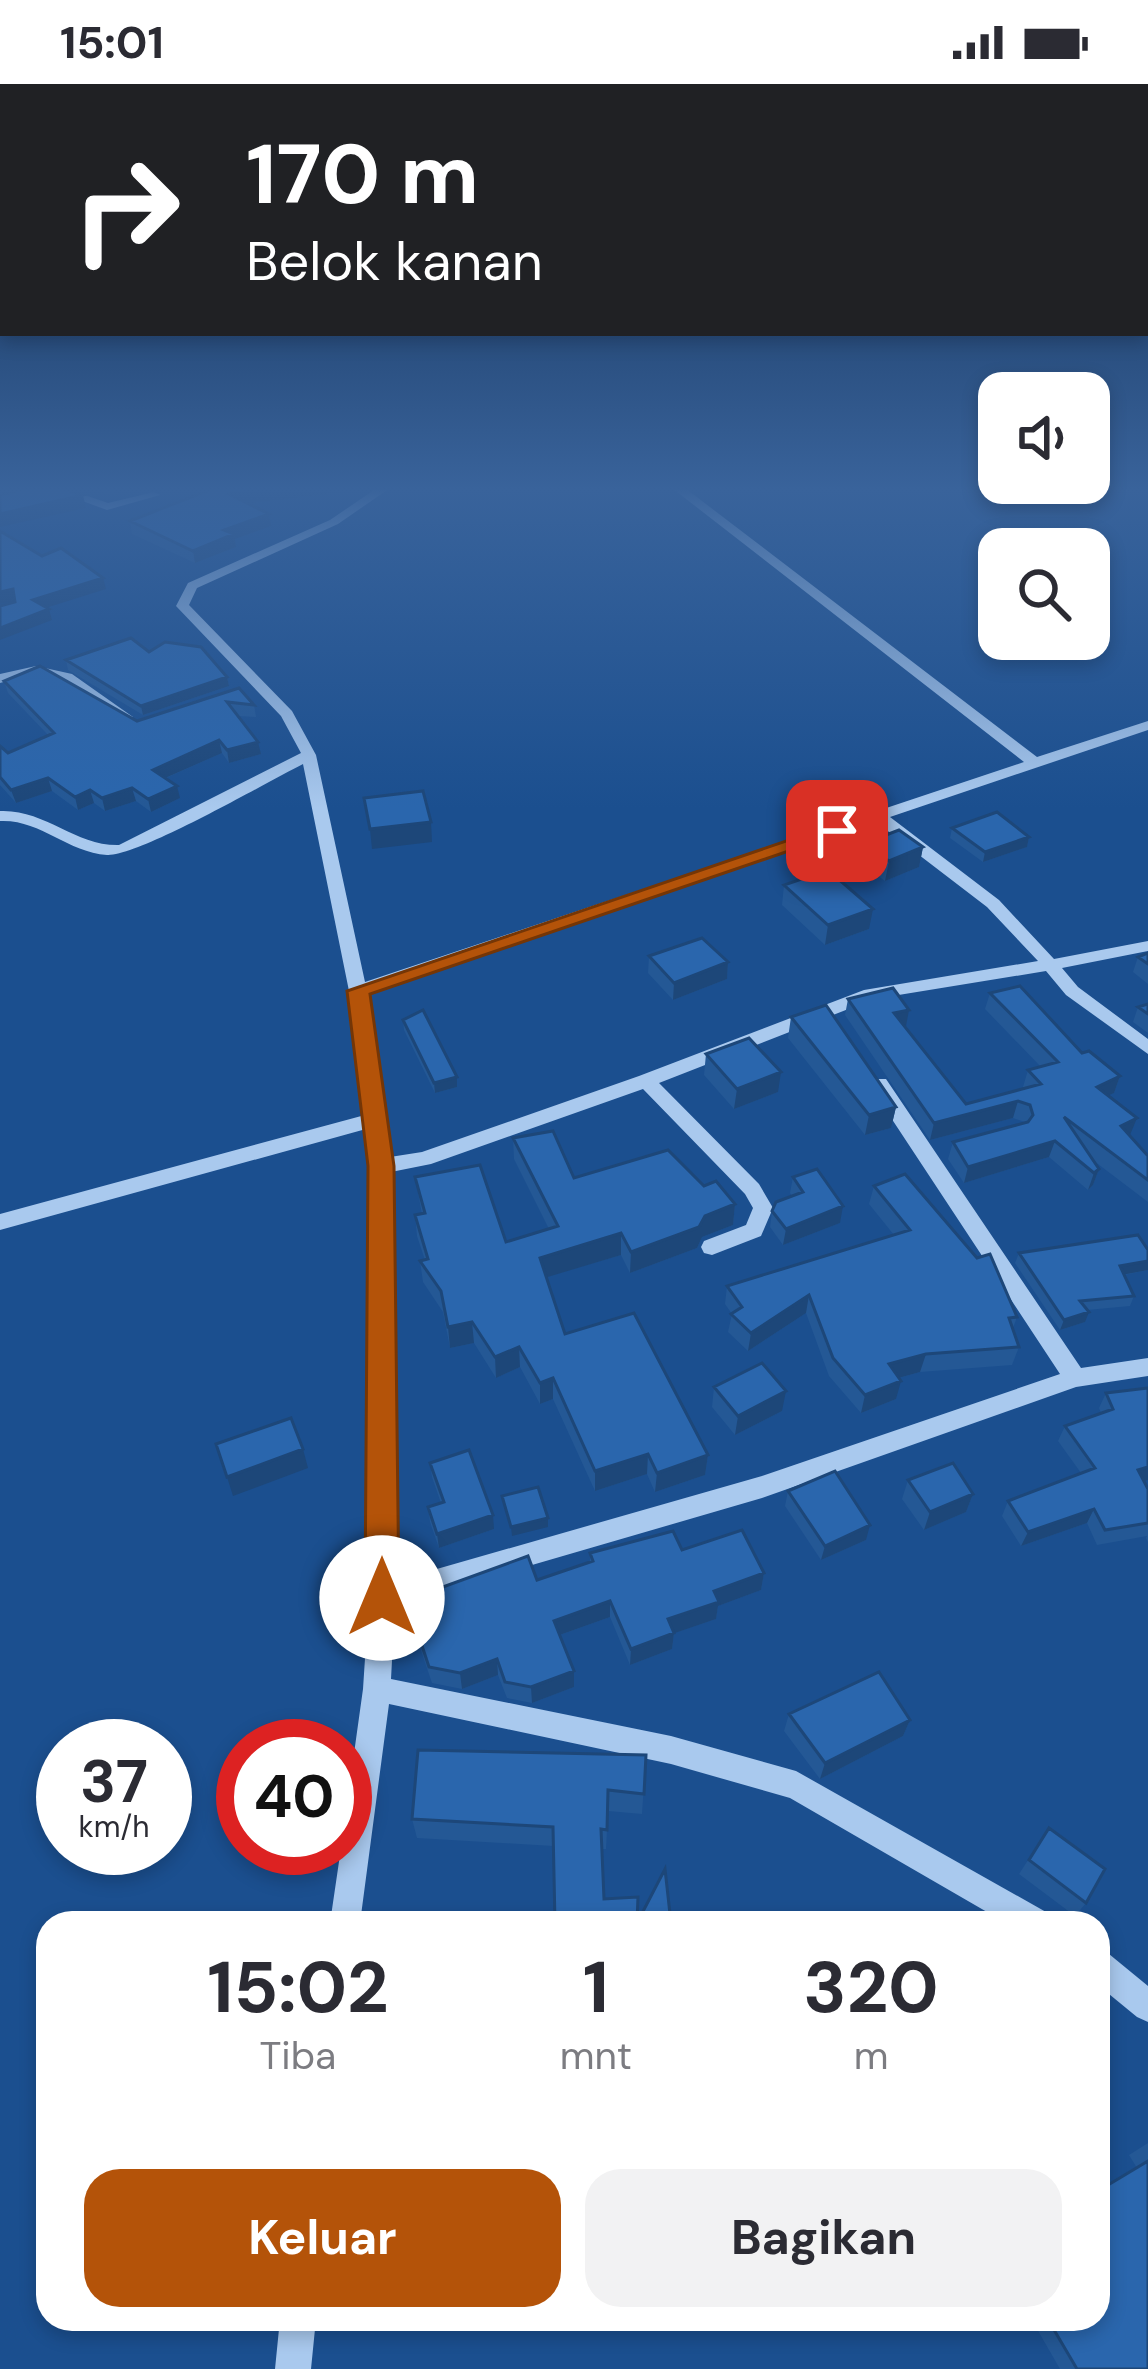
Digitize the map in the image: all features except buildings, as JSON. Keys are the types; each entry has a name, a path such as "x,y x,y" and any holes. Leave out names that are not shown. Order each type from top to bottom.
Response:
{"street":[{"path":"185,595 182,606 196,625 287,714 309,755 358,991 381,1166 382,1598 376,1689 347,1911"},
{"path":"815,595 1035,763"},
{"path":"0,679 32,667 52,668 142,725"},
{"path":"238,693 260,686"},
{"path":"358,991 1148,725"},
{"path":"0,816 25,815 88,850 122,850 309,755"},
{"path":"880,817 1031,940 1072,991 1148,1048"},
{"path":"381,1166 424,1159 834,1020 870,994 1148,946"},
{"path":"865,1064 938,1149 1075,1378"},
{"path":"646,1081 752,1189 763,1208 754,1229 712,1247"},
{"path":"0,1222 374,1120"},
{"path":"382,1598 762,1487 1075,1378 1148,1367"},
{"path":"376,1689 671,1750 796,1786 1014,1911"},
{"path":"1110,1975 1148,2006"},
{"path":"293,2369 297,2331"}],"route":[{"path":"382,1598 381,1166 358,991 837,831"}]}
